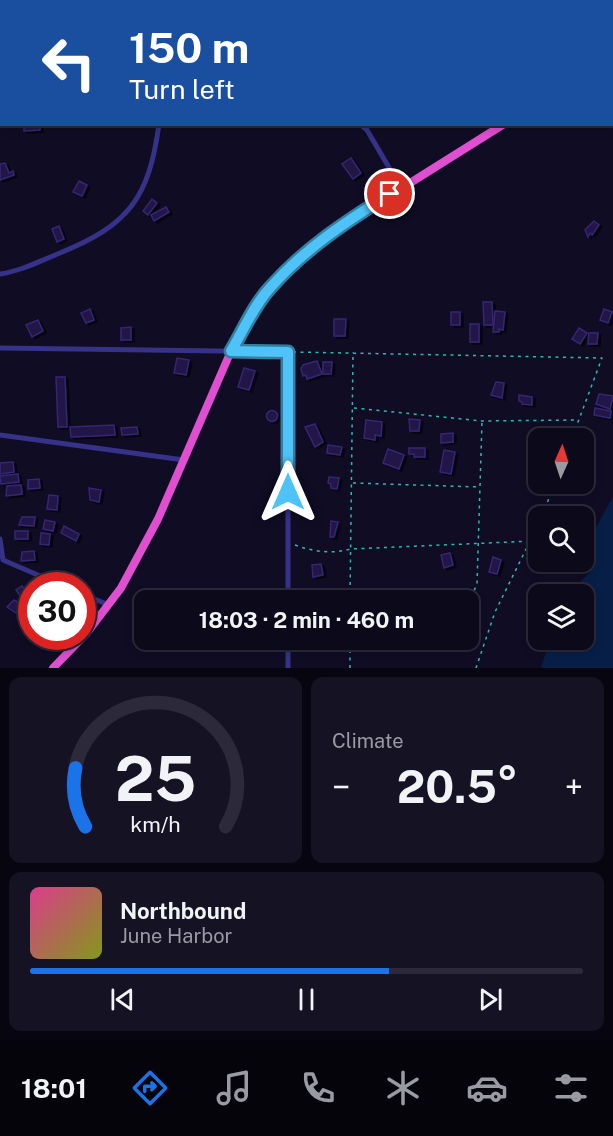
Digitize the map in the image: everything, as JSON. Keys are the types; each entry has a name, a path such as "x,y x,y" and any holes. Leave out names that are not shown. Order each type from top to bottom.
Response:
{"highway":[{"path":"52,668 86,634 121,588 158,519 231,351 268,289 332,232 501,126"}],"street":[{"path":"0,274 15,272 95,238 116,224 133,205 154,163 159,126"},
{"path":"362,126 367,130 401,188"},
{"path":"0,348 288,352 288,590"},
{"path":"0,435 184,460"},
{"path":"0,539 3,560 31,572"},
{"path":"96,600 109,605"},
{"path":"288,650 288,668"}],"path":[{"path":"288,352 353,351 602,358 576,428"},
{"path":"350,590 353,351"},
{"path":"353,408 482,421 579,420"},
{"path":"474,590 477,584 482,421"},
{"path":"352,483 481,487"},
{"path":"288,538 294,545 318,552 528,541"},
{"path":"476,668 495,612 528,550"},
{"path":"350,650 350,668"}],"water":[{"path":"613,497 613,668 541,668 547,650 594,650 594,584 579,584 589,572 594,572 594,531"}],"building":[{"path":"24,126 40,126 40,130 24,131"},
{"path":"351,158 361,173 353,179 342,164"},
{"path":"5,163 9,173 13,171 14,175 0,180 0,164"},
{"path":"79,181 87,185 82,196 73,192"},
{"path":"152,199 157,203 148,215 143,211"},
{"path":"166,207 169,212 154,221 151,215"},
{"path":"594,221 599,225 588,237 585,230"},
{"path":"59,226 64,239 57,242 52,229"},
{"path":"483,302 492,302 493,325 484,325"},
{"path":"90,309 94,320 86,323 81,313"},
{"path":"604,309 612,312 608,323 600,320"},
{"path":"495,311 505,312 503,330 499,329 499,332 493,332"},
{"path":"451,312 460,312 460,325 451,325"},
{"path":"334,319 346,319 345,336 334,336"},
{"path":"38,320 43,331 32,337 26,325"},
{"path":"470,324 479,324 479,342 470,342"},
{"path":"131,327 131,340 121,340 121,328"},
{"path":"579,328 587,333 580,344 572,339"},
{"path":"589,333 598,333 597,344 588,344"},
{"path":"177,358 189,360 186,375 174,373"},
{"path":"317,361 322,374 307,379 306,375 303,376 301,369 303,365"},
{"path":"323,362 332,362 331,374 323,374"},
{"path":"244,368 255,371 249,390 238,387"},
{"path":"56,377 65,377 67,427 58,427"},
{"path":"496,382 504,383 502,398 491,395"},
{"path":"599,394 613,396 610,409 596,404"},
{"path":"519,395 532,397 532,405 522,404 519,401"},
{"path":"595,408 611,411 610,418 594,415"},
{"path":"272,410 278,416 272,422 266,416"},
{"path":"409,419 420,420 419,431 410,431"},
{"path":"366,420 382,422 381,436 375,435 375,440 364,438"},
{"path":"315,424 323,442 315,447 305,427"},
{"path":"114,425 115,435 71,437 70,427"},
{"path":"137,427 138,434 122,435 121,428"},
{"path":"453,433 453,442 441,443 441,434"},
{"path":"328,445 342,447 340,455 327,453"},
{"path":"409,448 425,448 425,457 414,457 414,454 409,454"},
{"path":"388,449 404,455 399,469 383,463"},
{"path":"444,450 455,452 451,474 440,472"},
{"path":"13,462 14,472 0,474 0,463"},
{"path":"18,474 19,482 1,484 0,476"},
{"path":"329,477 339,478 337,489 331,488 331,484 328,483"},
{"path":"39,479 40,488 28,489 28,480"},
{"path":"21,485 22,494 6,496 7,486"},
{"path":"89,488 101,490 99,502 90,500"},
{"path":"49,495 58,496 57,510 47,509"},
{"path":"22,517 35,517 34,526 19,525"},
{"path":"45,520 55,522 53,531 43,529"},
{"path":"331,521 338,522 334,537 330,537"},
{"path":"64,526 79,534 76,541 61,533"},
{"path":"15,531 28,531 28,539 15,539"},
{"path":"41,533 50,534 49,545 40,544"},
{"path":"34,551 35,560 21,561 22,552"},
{"path":"450,553 453,565 444,568 441,555"},
{"path":"493,557 501,560 497,574 489,572"},
{"path":"321,564 323,575 313,577 312,565"},
{"path":"14,600 18,602 18,614 7,607"}],"route":[{"path":"288,492 288,352 231,351 268,289 289,268 332,232 390,194"}]}
